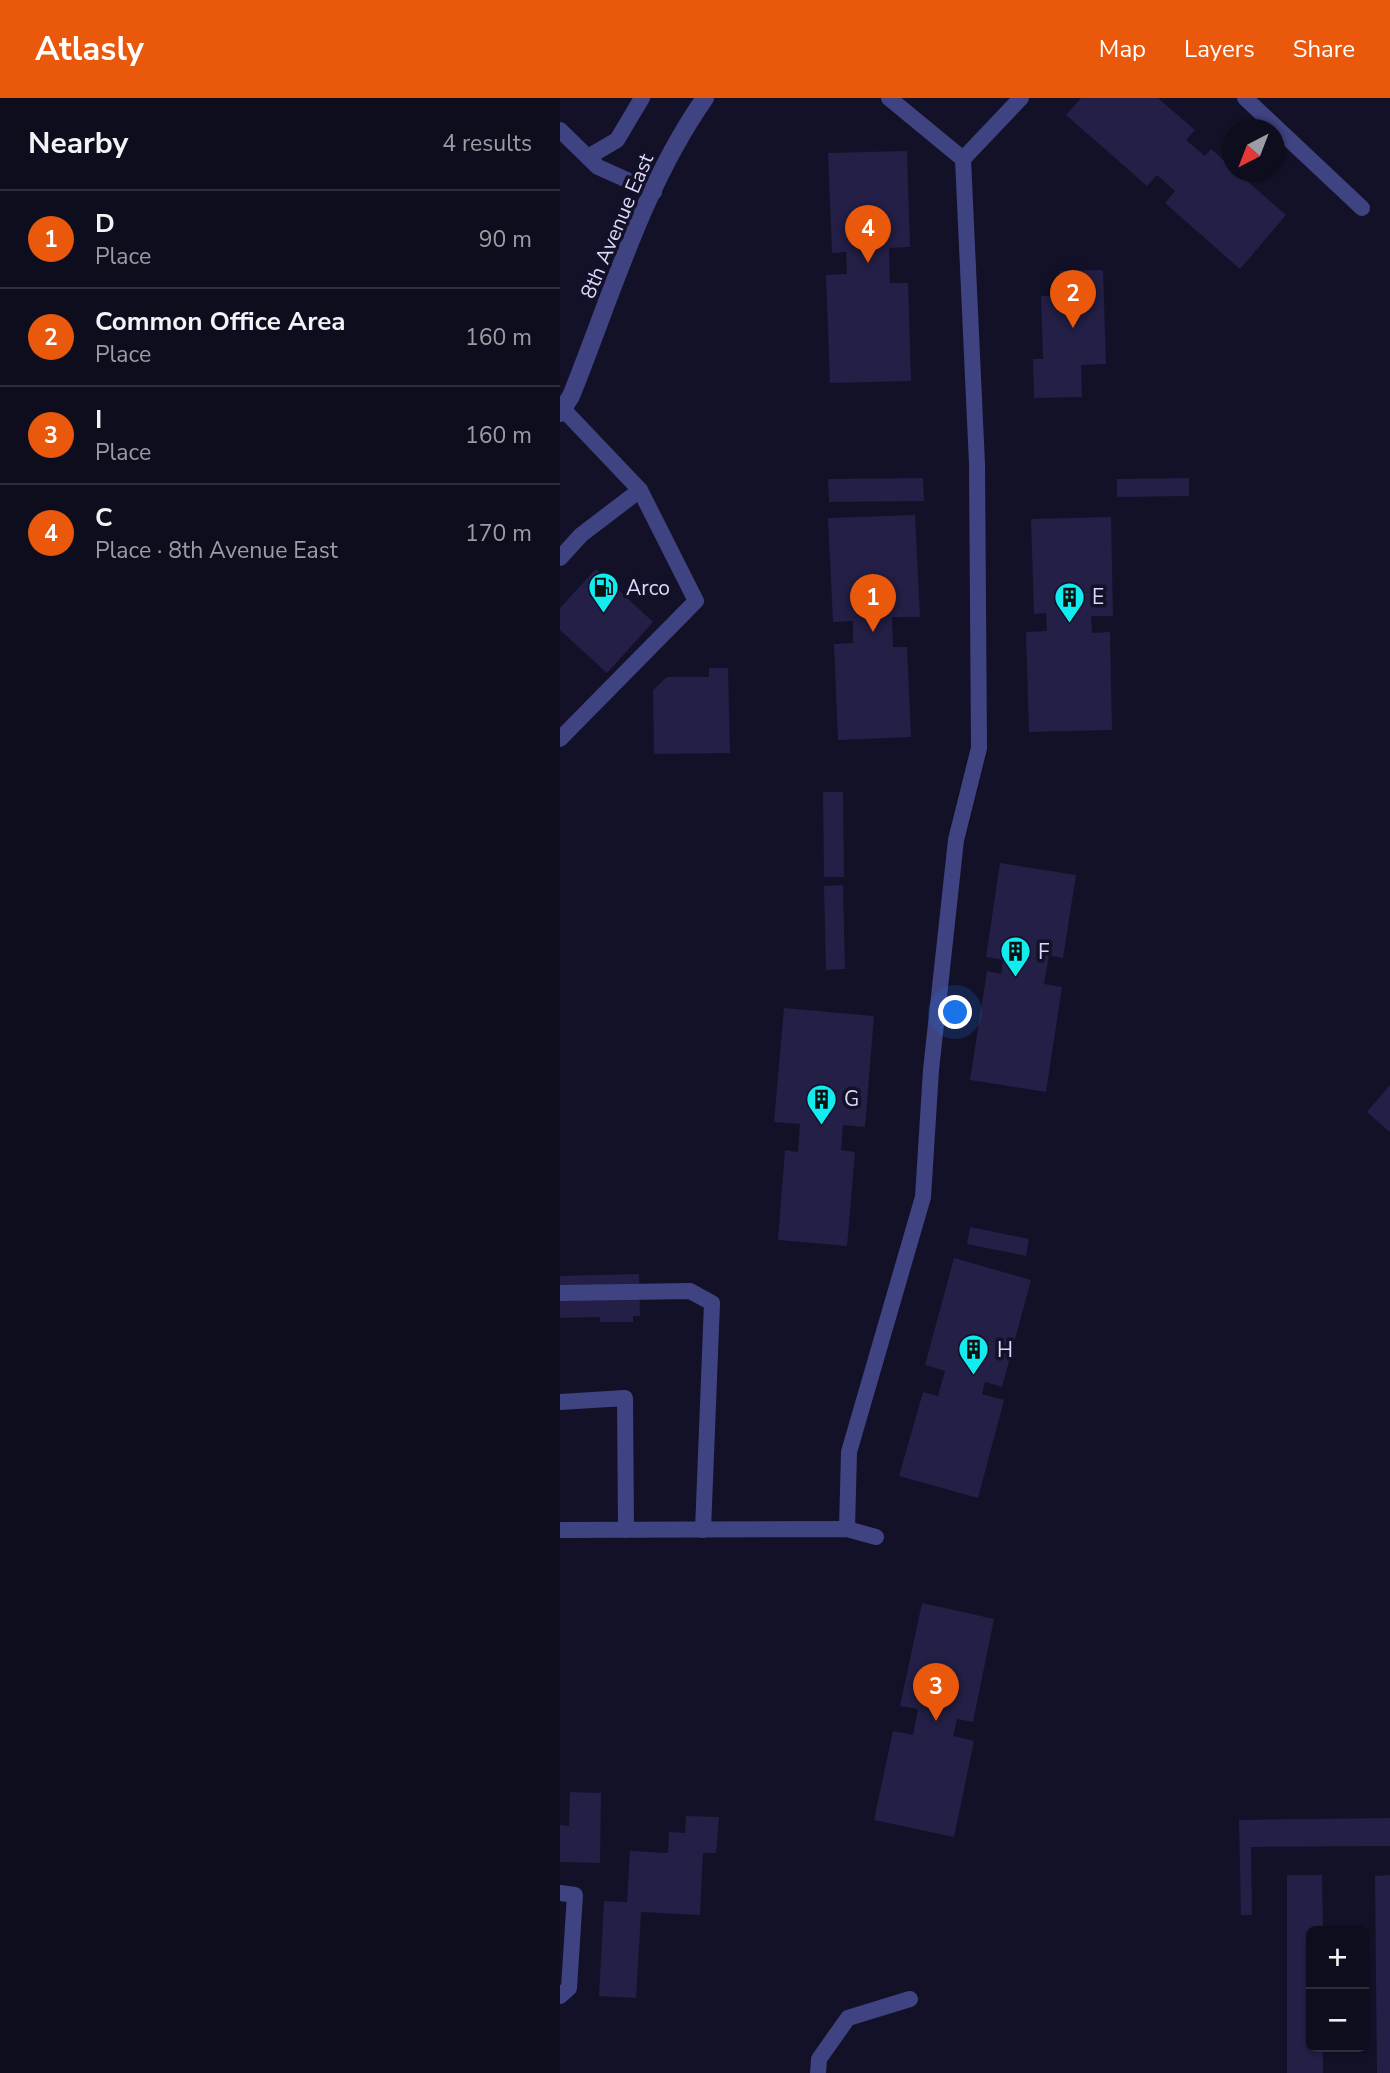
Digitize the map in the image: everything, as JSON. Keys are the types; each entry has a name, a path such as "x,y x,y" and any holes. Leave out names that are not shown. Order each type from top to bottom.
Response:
{"street":[{"name":"8th Avenue East","path":"561,411 571,396 654,191 689,121 705,98"}],"lane":[{"path":"588,157 617,140 642,98"},
{"path":"889,98 963,159"},
{"path":"848,1529 849,1452 923,1197 931,1070 956,840 979,748 977,464 963,159 1021,98"},
{"path":"1245,98 1362,208"},
{"path":"561,130 598,167 654,191"},
{"path":"560,150 561,130"},
{"path":"561,411 640,490 696,601 561,738"},
{"path":"560,558 581,535 640,490"},
{"path":"560,1293 690,1291 712,1303 703,1530"},
{"path":"560,1402 625,1398 626,1530"},
{"path":"560,1530 848,1529 876,1537"},
{"path":"560,1893 575,1895 569,1988 560,1996"},
{"path":"818,2073 818,2059 848,2018 910,1999"}],"building":[{"path":"1081,98 1158,98 1195,130 1186,140 1205,156 1211,149 1222,158 1222,182 1248,182 1286,215 1240,269 1165,203 1175,191 1157,175 1147,186 1066,115"},
{"path":"907,151 910,247 889,248 890,283 908,283 911,381 830,383 826,275 847,274 846,252 832,253 828,153"},
{"path":"1103,270 1106,364 1081,365 1082,397 1034,398 1033,359 1043,359 1041,296 1060,296 1060,271"},
{"path":"923,478 924,501 829,502 828,479"},
{"path":"1189,478 1189,496 1117,497 1117,479"},
{"path":"915,515 920,617 892,617 893,647 907,647 911,737 838,740 834,644 853,643 853,621 833,622 828,518"},
{"name":"E","path":"1111,517 1113,616 1091,616 1092,633 1110,632 1112,730 1029,732 1026,632 1047,631 1046,613 1034,614 1031,519"},
{"name":"Arco","path":"596,569 653,622 607,673 560,630 560,608"},
{"path":"709,668 728,668 730,753 654,754 653,690 667,677 709,677"},
{"path":"823,792 843,792 844,877 824,877"},
{"name":"F","path":"1000,863 1076,875 1063,958 1049,955 1044,984 1062,987 1046,1092 970,1080 987,971 1001,974 1003,960 986,957"},
{"path":"843,885 845,969 826,970 824,886"},
{"name":"G","path":"784,1008 874,1016 865,1127 843,1125 841,1150 855,1152 847,1246 778,1240 785,1150 798,1152 800,1124 774,1122"},
{"path":"1390,1085 1390,1132 1367,1112"},
{"path":"970,1227 1029,1239 1026,1256 967,1244"},
{"name":"H","path":"954,1258 1031,1280 1002,1387 985,1382 982,1394 1004,1400 978,1498 899,1476 923,1392 938,1396 945,1371 925,1365"},
{"path":"639,1274 640,1316 633,1316 633,1322 600,1322 600,1317 560,1318 560,1276"},
{"path":"922,1603 994,1619 973,1722 957,1719 953,1736 974,1741 954,1837 874,1820 893,1731 913,1735 918,1709 900,1706"},
{"path":"570,1792 601,1793 600,1863 560,1862 560,1825 569,1826"},
{"path":"686,1816 719,1817 716,1853 703,1853 700,1915 641,1912 636,1998 599,1996 604,1901 627,1902 630,1851 668,1853 669,1832 685,1833"},
{"path":"1390,1818 1390,1846 1251,1847 1252,1915 1241,1915 1239,1820"},
{"path":"1287,1875 1322,1875 1323,1926 1306,1926 1306,2052 1323,2052 1323,2073 1287,2073"},
{"path":"1390,1875 1390,2073 1377,2073 1375,1876"}],"place":[{"name":"C","path":"868,263"},
{"name":"Common Office Area","path":"1073,328"},
{"name":"Arco","path":"603,615"},
{"name":"E","path":"1069,624"},
{"name":"D","path":"873,632"},
{"name":"F","path":"1015,979"},
{"name":"G","path":"821,1126"},
{"name":"H","path":"974,1377"},
{"name":"I","path":"936,1721"}]}
